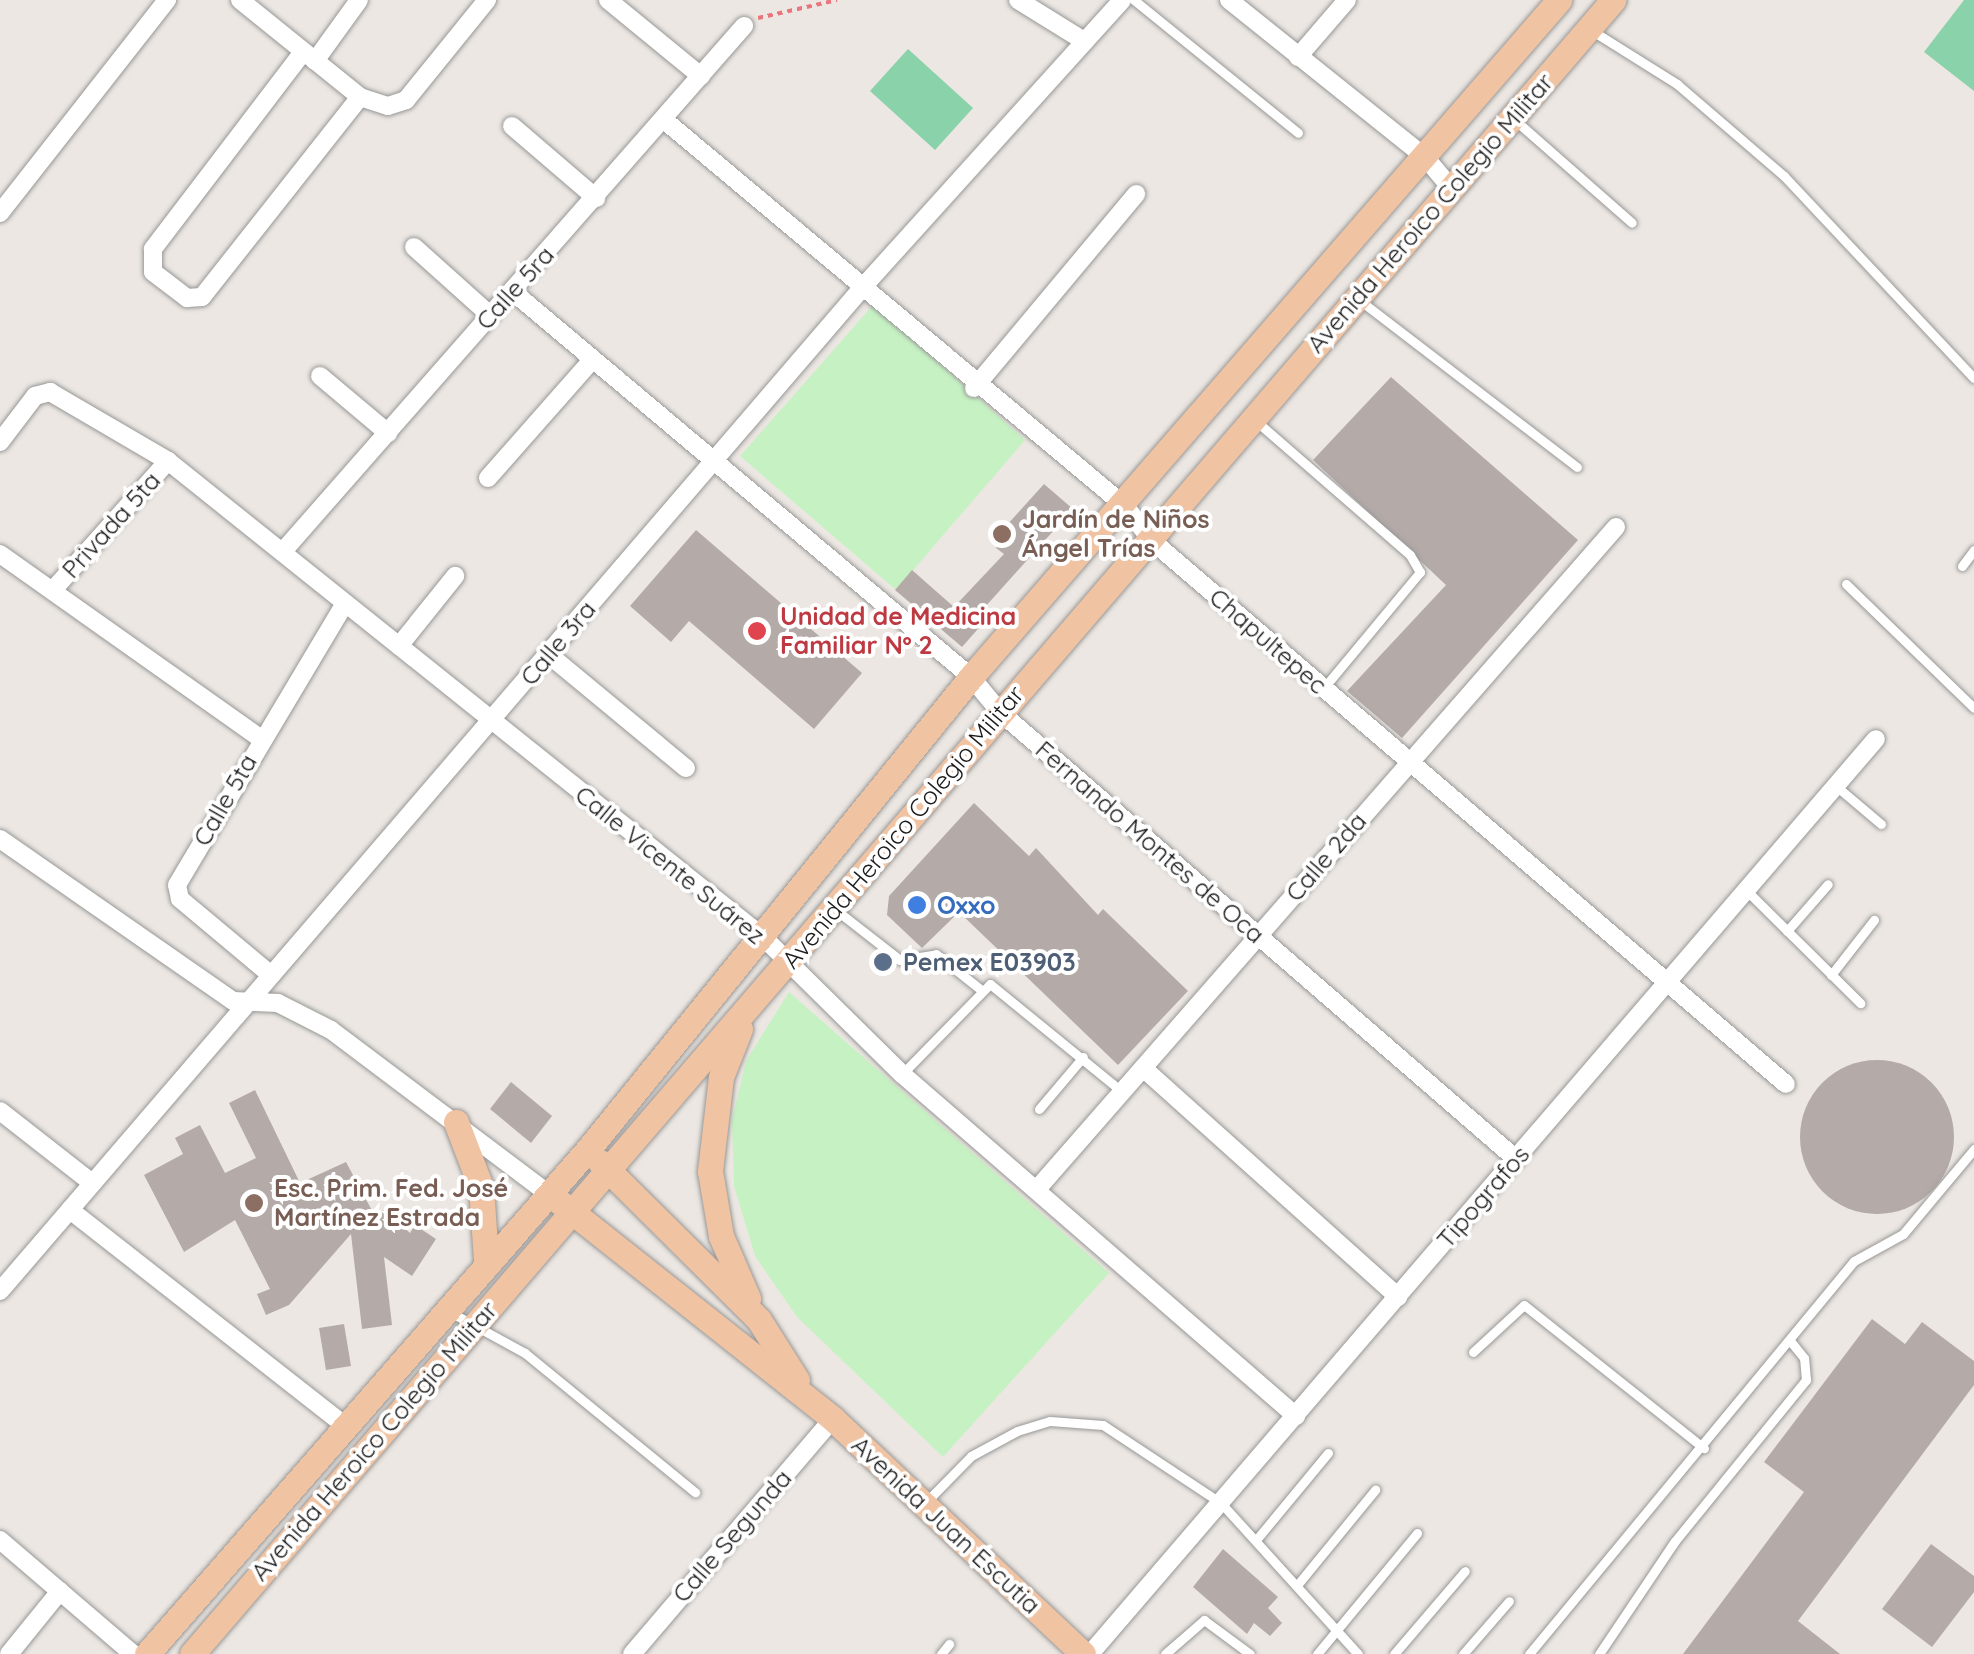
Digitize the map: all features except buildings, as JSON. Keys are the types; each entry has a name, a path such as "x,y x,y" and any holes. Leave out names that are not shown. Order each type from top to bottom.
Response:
{"main road":[{"name":"Avenida Heroico Colegio Militar","path":"148,1654 346,1427 444,1307 590,1147 972,677 1126,507 1559,0"},
{"name":"Avenida Heroico Colegio Militar","path":"192,1654 1151,540 1449,186 1514,119 1613,0"},
{"path":"746,1012 721,1078 710,1172 721,1236 759,1320"},
{"path":"456,1122 481,1186 486,1261"},
{"name":"Avenida Juan Escutia","path":"590,1147 607,1173 759,1320 807,1397"},
{"name":"Avenida Juan Escutia","path":"546,1192 833,1419 1086,1654"}],"street":[{"path":"0,213 167,0"},
{"path":"240,0 360,97 388,106 406,100 487,0"},
{"path":"360,0 152,250 153,272 187,298 202,298 360,97"},
{"path":"608,0 700,76"},
{"path":"1018,0 1084,41"},
{"name":"Calle 3ra","path":"0,1291 862,288 1122,0"},
{"path":"1228,0 1424,157 1449,186"},
{"path":"1298,58 1347,0"},
{"name":"Calle 5ra","path":"285,550 744,26"},
{"name":"Chapultepec","path":"662,119 974,388 1126,507 1151,540 1665,985 1786,1084"},
{"path":"512,126 596,198"},
{"path":"974,388 1136,194"},
{"path":"414,247 490,316"},
{"name":"Fernando Montes de Oca","path":"512,291 712,464 972,677 1000,712 1516,1158"},
{"path":"488,478 592,360"},
{"path":"320,376 388,433"},
{"name":"Calle Vicente Suárez","path":"0,442 36,396 57,394 168,461 285,550 345,603 763,937 785,966 902,1074 1038,1188 1296,1416"},
{"name":"Privada 5ta","path":"54,590 168,461"},
{"name":"Calle 2da","path":"1038,1188 1616,527"},
{"path":"0,554 261,738"},
{"path":"399,646 456,576"},
{"name":"Calle 5ta","path":"271,976 178,892 261,738 345,603"},
{"path":"548,654 686,768"},
{"name":"Tipografos","path":"1086,1654 1221,1503 1876,739"},
{"path":"0,839 244,1006 265,1001 294,1009 456,1122 546,1192"},
{"path":"1144,1068 1398,1297"},
{"path":"0,1111 92,1183"},
{"path":"70,1210 346,1427"},
{"name":"Calle Segunda","path":"632,1654 833,1419"},
{"path":"0,1540 132,1654"},
{"path":"10,1654 60,1591"}],"lane":[{"path":"1134,0 1298,133"},
{"path":"1589,28 1688,92 1784,176 1974,378"},
{"path":"1514,119 1632,223"},
{"path":"1356,298 1577,467"},
{"path":"1254,419 1410,555 1420,572 1324,689"},
{"path":"1962,566 1974,550"},
{"path":"1846,584 1974,708"},
{"path":"1836,786 1880,824"},
{"path":"1787,932 1828,884"},
{"path":"1746,890 1860,1002"},
{"path":"834,908 900,960 936,954 980,989"},
{"path":"1832,975 1874,920"},
{"path":"902,1074 980,989 996,986 1122,1092"},
{"path":"1039,1109 1082,1057"},
{"path":"1529,1654 1704,1448 1854,1260 1902,1234 1974,1149"},
{"path":"1473,1352 1524,1305 1704,1448"},
{"path":"444,1307 471,1328 524,1353 695,1492"},
{"path":"1599,1654 1667,1550 1806,1380 1804,1358 1790,1341"},
{"path":"924,1504 971,1456 1017,1430 1080,1420 1122,1433 1221,1503 1358,1654"},
{"path":"1256,1540 1328,1454"},
{"path":"1298,1584 1375,1490"},
{"path":"1318,1654 1417,1533"},
{"path":"1394,1654 1465,1572"},
{"path":"1463,1654 1509,1601"},
{"path":"1165,1654 1204,1620 1246,1653"},
{"path":"941,1654 949,1644"}],"path":[{"path":"744,26 837,0"}],"green space":[{"path":"1964,0 1974,0 1974,91 1924,52"},
{"path":"908,49 973,108 935,150 870,91"},
{"path":"874,304 1025,440 896,590 740,456"},
{"path":"789,992 1109,1273 943,1457 797,1317 755,1256 734,1186 732,1120 746,1061"}],"place":[{"name":"Jardín de Niños Ángel Trías","path":"1002,534"},
{"name":"Unidad de Medicina Familiar Nº 2","path":"757,631"},
{"name":"Oxxo","path":"917,905"},
{"name":"Pemex E03903","path":"883,962"},
{"name":"Esc. Prim. Fed. José Martínez Estrada","path":"254,1203"}]}
